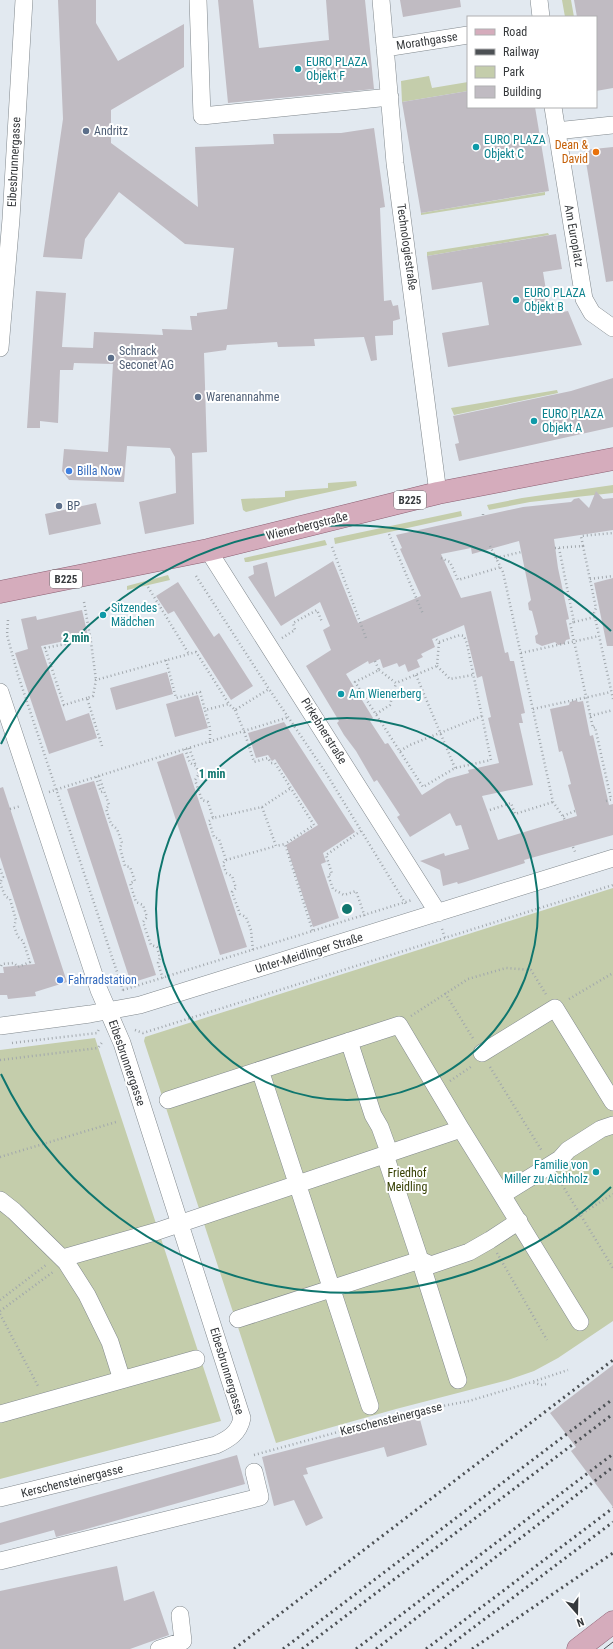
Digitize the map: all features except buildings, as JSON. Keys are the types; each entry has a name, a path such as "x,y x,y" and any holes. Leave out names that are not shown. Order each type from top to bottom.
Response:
{"main road":[{"name":"Wienerbergstraße","path":"0,592 208,550 438,493 613,459"},
{"path":"578,1649 613,1622"}],"street":[{"name":"Eibesbrunnergasse","path":"0,348 11,219 24,0"},
{"path":"198,0 202,116 390,97"},
{"name":"Technologiestraße","path":"381,0 395,162 438,493"},
{"path":"539,0 541,16"},
{"name":"Morathgasse","path":"385,48 467,35"},
{"name":"Am Europlatz","path":"553,108 584,299 592,313 613,328"},
{"path":"556,131 613,125"},
{"name":"Pirkebnerstraße","path":"208,550 438,913"},
{"name":"Eibesbrunnergasse","path":"0,692 99,990 108,1011 112,1035 180,1223 241,1412 241,1424 234,1435"},
{"name":"Unter-Meidlinger Straße","path":"0,1026 128,1008 613,858"},
{"path":"483,1056 555,1008 613,1102"},
{"path":"168,1100 399,1025 580,1322"},
{"path":"349,1041 373,1115 380,1127 388,1149 385,1155 458,1380"},
{"path":"260,1070 370,1406"},
{"path":"502,1195 551,1166 568,1150 601,1129 613,1125"},
{"path":"63,1258 180,1223 461,1129"},
{"path":"0,1200 14,1211 63,1258 87,1295 110,1342 122,1380"},
{"path":"238,1319 420,1260 431,1266 469,1252 519,1221"},
{"path":"0,1414 196,1359"},
{"name":"Kerschensteinergasse","path":"0,1498 200,1450 216,1445 234,1435"},
{"path":"0,1561 260,1497 252,1464"},
{"path":"159,1649 183,1641 180,1615"}],"path":[{"path":"613,533 581,536 596,608 594,613 613,699"},
{"path":"389,534 424,614"},
{"path":"490,546 503,572 553,802 566,821"},
{"path":"574,622 557,548 583,546"},
{"path":"332,547 366,638"},
{"path":"496,558 521,552"},
{"path":"442,558 450,562 458,580 501,567"},
{"path":"8,620 7,635 10,648 123,990 405,903 289,718 196,576"},
{"path":"590,580 613,576"},
{"path":"148,588 189,654"},
{"path":"84,602 90,639 96,680 93,696 64,705 45,648 90,639"},
{"path":"269,646 295,630 294,623 317,610 322,622"},
{"path":"595,617 570,623 590,716 593,728 595,727 612,799 606,801"},
{"path":"379,670 355,682 423,787 455,768 491,760 464,636 460,635 439,642"},
{"path":"521,652 599,636"},
{"path":"435,638 439,642 437,666 450,679 473,675"},
{"path":"96,680 196,652 228,704 235,710 244,731 254,762 268,758 271,763 275,763 314,825 285,844 226,860 223,863 226,874 232,876 236,888 232,892 240,914 246,917 251,930 255,969"},
{"path":"166,660 176,698 200,692 210,728 210,742"},
{"path":"375,661 379,670 396,682"},
{"path":"396,682 437,666"},
{"path":"416,675 455,768"},
{"path":"376,714 390,705 396,682"},
{"path":"235,710 269,689"},
{"path":"533,709 612,692"},
{"path":"87,698 102,746"},
{"path":"205,710 228,704"},
{"path":"590,716 613,710"},
{"path":"400,752 410,745 482,716"},
{"path":"57,789 289,718"},
{"path":"189,748 199,774 195,780 202,800 208,802 213,818"},
{"path":"185,749 190,763 196,766"},
{"path":"99,776 109,805 106,810 111,824 117,829 122,843 120,848 125,866 130,867 135,881 130,883 136,902 143,905 147,918 143,922 151,945 157,947 160,958 158,963 166,997"},
{"path":"96,777 101,792 104,791"},
{"path":"226,860 219,840 214,837 209,821 213,818 262,807 291,788"},
{"path":"490,810 512,803 515,814 553,802"},
{"path":"262,807 276,846"},
{"path":"563,816 576,812"},
{"path":"361,831 326,855 332,874 328,875 333,888 344,895 356,892 370,934"},
{"path":"285,844 318,950"},
{"path":"0,869 3,877 0,883 5,896 10,899 16,920 14,926 18,937 23,941 30,962 18,967 14,962 2,964 0,968"},
{"path":"0,1060 98,1048 112,1035 130,1029 143,1033 613,885"},
{"path":"399,1025 468,979 506,968 531,970 555,1008 613,973"},
{"path":"445,993 613,1268"},
{"path":"437,1088 483,1056"},
{"path":"0,1157 116,1122"},
{"path":"532,1244 613,1194"},
{"path":"490,1240 547,1340"},
{"path":"0,1300 63,1258"},
{"path":"44,1402 35,1379 0,1313 63,1258"},
{"name":"Kerschensteinergasse","path":"252,1464 406,1413 469,1401 568,1370"},
{"path":"532,1382 541,1385 546,1384"}],"green space":[{"path":"562,0 571,0 574,16 565,16"},
{"path":"429,76 432,88 467,82 467,91 402,102 401,81"},
{"path":"545,192 545,195 421,215 421,213"},
{"path":"548,233 549,235 427,256 427,252"},
{"path":"557,390 558,393 454,415 451,408"},
{"path":"356,481 357,486 246,512 243,510 241,499 285,497 285,491 328,488 328,483"},
{"path":"613,485 613,493 530,502 489,510 487,505 522,498"},
{"path":"461,511 462,516 335,544 334,538"},
{"path":"325,540 327,545 248,562 245,562 244,558"},
{"path":"168,575 170,580 127,590 127,586"},
{"name":"Friedhof Meidling","path":"613,888 613,1321 558,1358 534,1371 508,1380 396,1409 276,1443 144,1041 145,1037"},
{"path":"95,1038 221,1421 0,1479 0,1050"}],"tram line":[{"path":"604,1649 613,1642"}],"railway":[{"path":"234,1649 613,1360"},
{"path":"283,1649 613,1399"},
{"path":"302,1649 613,1414"},
{"path":"356,1649 613,1454"},
{"path":"376,1649 613,1467"},
{"path":"426,1649 613,1508"},
{"path":"445,1649 613,1522"},
{"path":"472,1649 613,1553"}],"place":[{"name":"EURO PLAZA Objekt F","path":"298,69"},
{"name":"Andritz","path":"86,131"},
{"name":"EURO PLAZA Objekt C","path":"476,147"},
{"name":"Dean & David","path":"596,152"},
{"name":"EURO PLAZA Objekt B","path":"516,300"},
{"name":"Schrack Seconet AG","path":"111,358"},
{"name":"Warenannahme","path":"198,397"},
{"name":"EURO PLAZA Objekt A","path":"534,421"},
{"name":"Billa Now","path":"69,471"},
{"name":"BP","path":"59,506"},
{"name":"Sitzendes Mädchen","path":"103,615"},
{"name":"Am Wienerberg","path":"341,694"},
{"name":"Fahrradstation","path":"60,980"},
{"name":"Familie von Miller zu Aichholz","path":"596,1172"}]}
